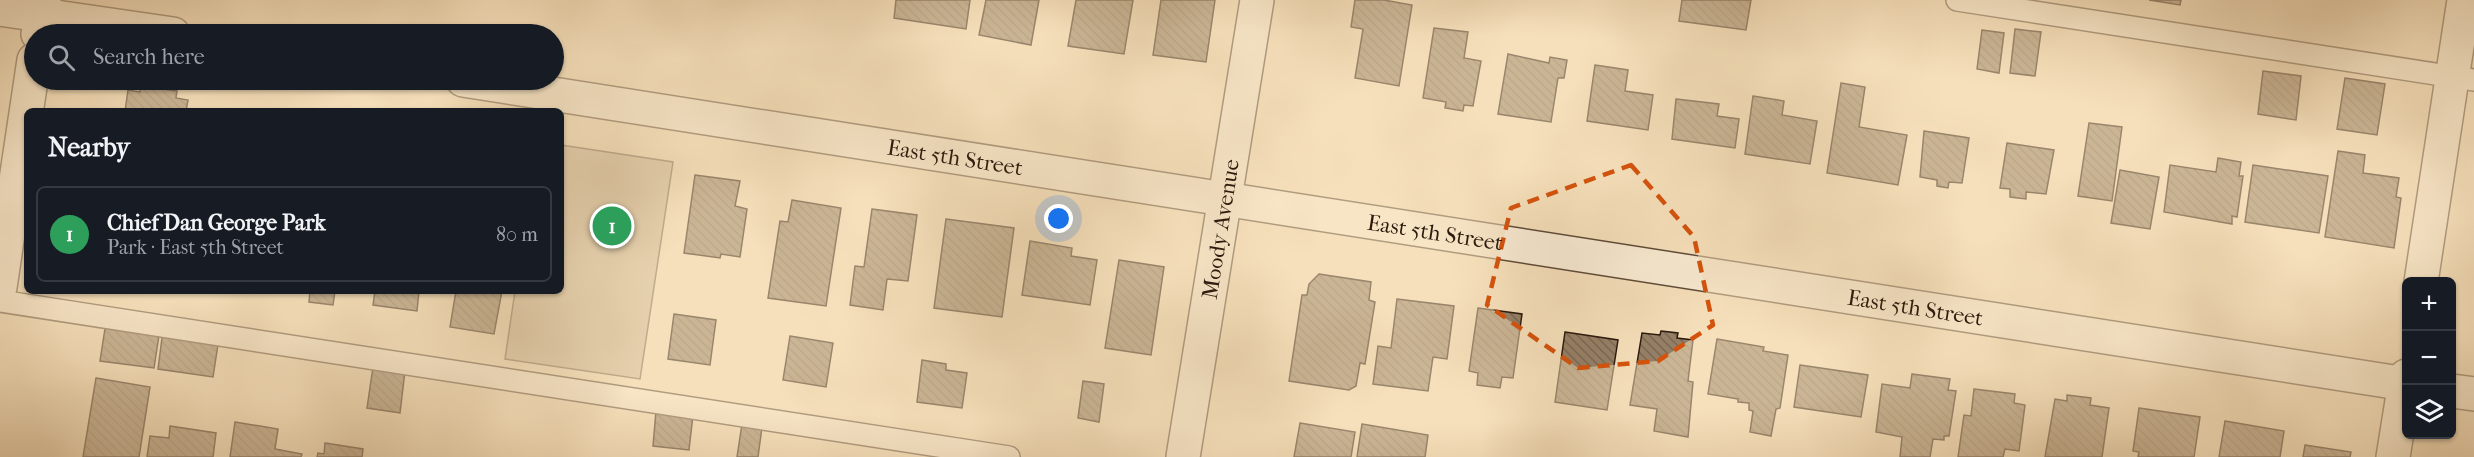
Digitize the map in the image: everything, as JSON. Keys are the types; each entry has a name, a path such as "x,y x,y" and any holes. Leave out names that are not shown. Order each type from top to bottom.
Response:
{"street":[{"name":"Moody Avenue","path":"1183,457 1257,0"},
{"path":"2422,277 2463,78 2464,0"},
{"path":"0,9 95,24"},
{"path":"27,108 30,90"},
{"name":"East 5th Street","path":"528,90 2402,380"},
{"path":"0,287 24,127"},
{"path":"2393,457 2405,385"},
{"path":"2456,392 2474,394"}],"lane":[{"path":"1957,0 2463,78"},
{"path":"0,301 1009,457"}],"highlighted area":[{"path":"1631,165 1694,237 1713,325 1658,361 1578,368 1487,305 1511,208"}],"shaded area":[{"path":"564,145 673,162 640,379 505,359 515,294 564,294"}],"building":[{"path":"896,0 970,0 966,29 894,18"},
{"path":"986,0 1039,0 1031,45 979,35"},
{"path":"1076,0 1133,0 1124,54 1068,46"},
{"path":"1161,0 1215,0 1206,62 1153,55"},
{"path":"1355,0 1384,0 1412,5 1399,86 1355,78 1363,29 1351,27"},
{"path":"1682,0 1751,0 1746,30 1679,21"},
{"path":"2149,0 2181,0 2180,5"},
{"path":"1434,28 1468,32 1464,58 1481,61 1473,106 1464,105 1463,111 1445,108 1446,102 1423,98"},
{"path":"2015,29 2041,32 2035,76 2010,73"},
{"path":"1982,30 2004,33 1999,73 1977,69"},
{"path":"1508,54 1549,63 1550,57 1567,60 1564,78 1558,78 1551,122 1498,114"},
{"path":"1595,65 1628,70 1625,91 1653,95 1648,130 1587,121"},
{"path":"2263,71 2301,76 2296,120 2258,114"},
{"path":"2345,78 2385,84 2377,135 2337,129"},
{"path":"1841,83 1865,87 1859,127 1907,135 1898,185 1827,173"},
{"path":"128,90 140,92 140,90 177,91 176,98 188,100 187,108 125,108"},
{"path":"1753,96 1784,101 1782,115 1817,121 1810,164 1745,154"},
{"path":"1676,99 1719,104 1717,116 1739,119 1735,148 1672,139"},
{"path":"2089,123 2122,127 2112,201 2078,196"},
{"path":"1924,131 1969,138 1962,183 1949,182 1948,188 1937,186 1937,180 1920,177"},
{"path":"2007,143 2054,150 2046,194 2026,192 2026,199 2010,197 2010,189 2000,188"},
{"path":"2338,151 2365,155 2363,173 2399,178 2396,197 2401,198 2394,248 2325,237"},
{"path":"2218,158 2241,162 2239,176 2243,176 2237,217 2232,216 2232,224 2164,212 2170,165 2216,172"},
{"path":"2253,165 2328,176 2319,233 2245,222"},
{"path":"2120,170 2159,177 2150,229 2111,223"},
{"path":"695,175 740,181 735,206 747,209 740,257 721,254 720,258 684,253"},
{"path":"792,200 841,208 826,306 768,298 780,221 788,222"},
{"path":"872,209 917,215 908,281 887,279 883,310 850,305 855,266 864,267"},
{"path":"946,219 1014,228 1002,317 934,308"},
{"path":"1030,241 1072,248 1071,256 1097,260 1090,305 1022,295"},
{"path":"1119,260 1164,267 1151,355 1105,348"},
{"path":"1319,274 1371,282 1369,300 1375,302 1365,364 1360,363 1356,386 1349,390 1289,381 1302,295 1307,295 1309,284"},
{"path":"310,294 335,294 333,305 309,302"},
{"path":"375,294 419,294 417,311 373,305"},
{"path":"456,294 501,294 494,334 450,327"},
{"path":"1397,299 1454,306 1447,359 1433,357 1428,391 1373,384 1378,346 1391,348"},
{"path":"1478,308 1522,314 1513,378 1502,377 1500,388 1477,385 1478,373 1469,371"},
{"path":"674,314 716,320 710,365 668,359"},
{"path":"106,322 160,329 154,368 100,361"},
{"path":"163,330 219,338 213,377 158,369"},
{"path":"1661,331 1678,333 1677,338 1693,340 1688,381 1693,382 1688,437 1654,431 1657,409 1630,405 1642,333 1660,335"},
{"path":"1565,332 1618,340 1607,410 1555,402"},
{"path":"790,336 833,343 826,387 783,380"},
{"path":"1717,339 1764,347 1763,351 1788,355 1780,408 1776,409 1771,436 1750,432 1753,411 1749,410 1749,403 1708,394"},
{"path":"922,360 946,364 946,370 967,373 962,408 917,402"},
{"path":"1800,365 1868,375 1861,417 1794,407"},
{"path":"373,367 405,371 400,413 367,408"},
{"path":"1912,374 1950,379 1948,390 1956,391 1949,436 1944,436 1944,440 1933,439 1930,457 1900,457 1902,437 1876,432 1882,384 1910,388"},
{"path":"96,378 150,387 139,457 83,457"},
{"path":"1083,381 1104,384 1099,422 1078,418"},
{"path":"1974,389 2015,394 2014,403 2025,405 2019,451 2005,449 2003,457 1958,457 1964,415 1971,416"},
{"path":"2067,395 2091,398 2090,405 2109,408 2102,457 2045,457 2055,399 2067,401"},
{"path":"2139,408 2200,417 2194,457 2138,457 2139,452 2133,451"},
{"path":"656,411 693,415 689,450 653,446"},
{"path":"2225,421 2284,431 2280,457 2219,457"},
{"path":"235,422 278,429 275,449 302,454 301,457 230,457"},
{"path":"1300,423 1355,432 1351,457 1294,457"},
{"path":"742,424 762,427 758,457 737,457"},
{"path":"1362,424 1428,435 1425,457 1357,457"},
{"path":"170,426 216,433 213,457 147,457 150,436 169,438"},
{"path":"325,443 363,449 362,457 317,457 318,453 324,454"},
{"path":"2305,445 2351,452 2350,457 2303,457"}],"place":[{"name":"Chief Dan George Park","path":"612,226"}]}
